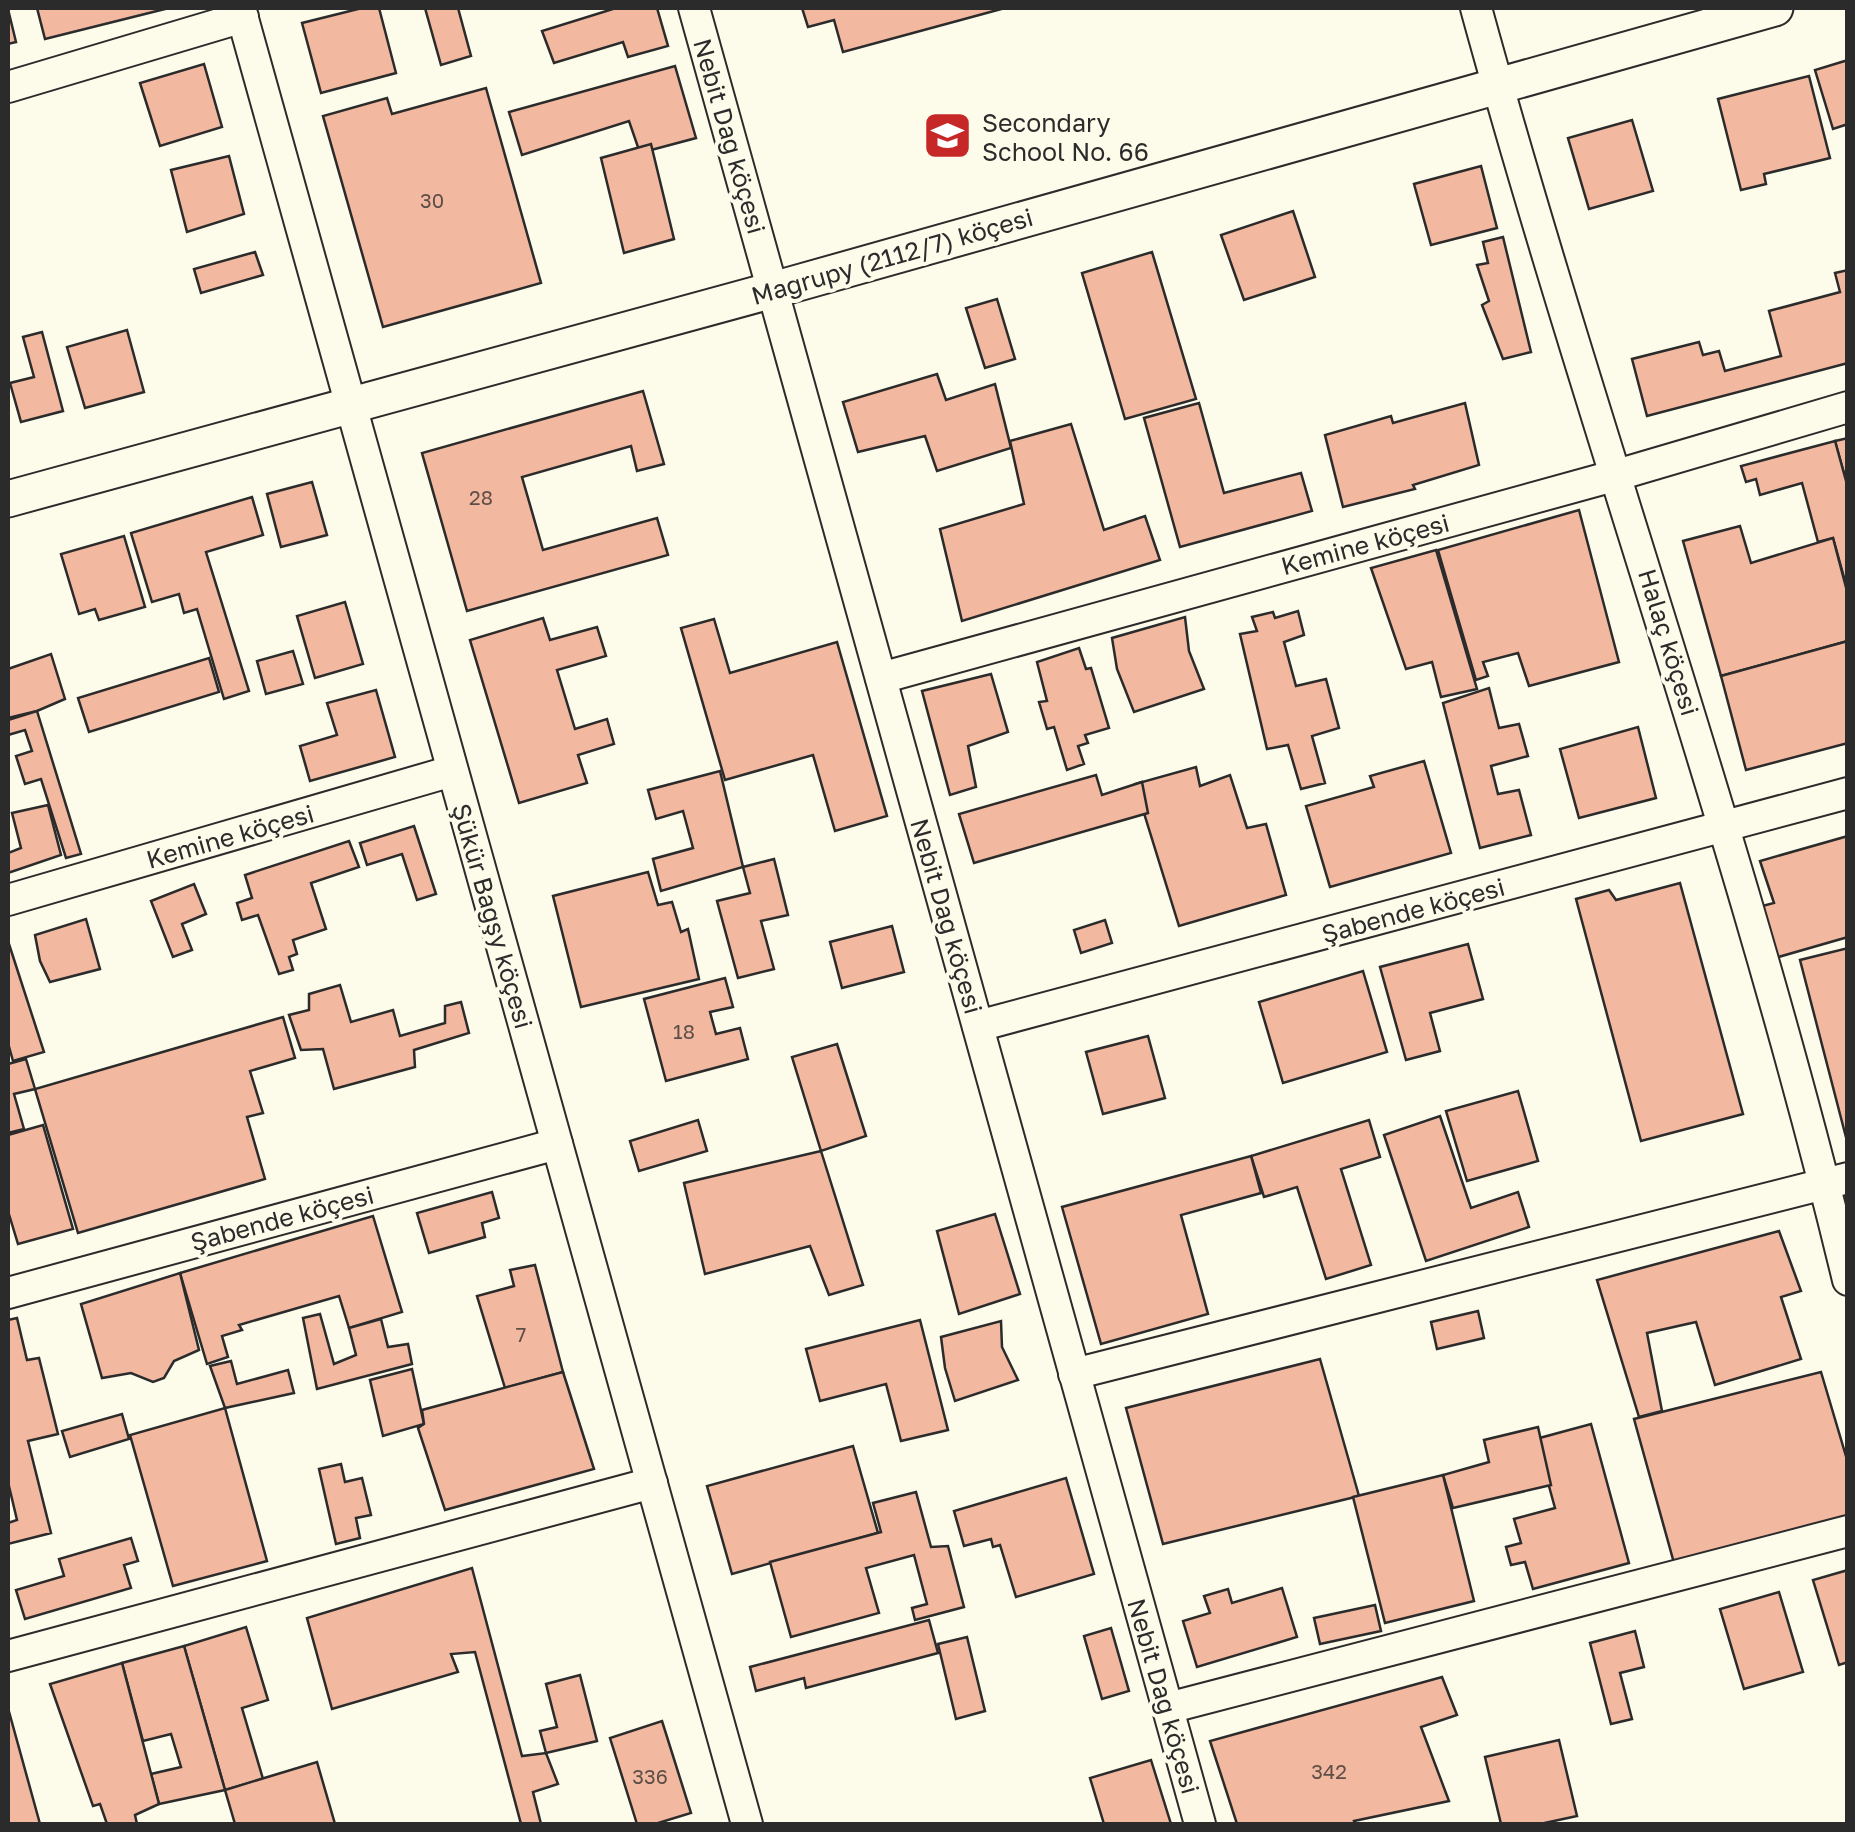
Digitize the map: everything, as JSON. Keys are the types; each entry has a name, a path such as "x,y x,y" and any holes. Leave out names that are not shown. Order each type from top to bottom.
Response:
{"street":[{"name":"Nebit Dag köçesi","path":"694,8 1200,1824"},
{"name":"Halaç köçesi","path":"1476,8 1836,1181 1848,1280"},
{"name":"Magrupy (2112/7) köçesi","path":"8,499 773,290 1775,8"},
{"path":"8,87 242,12"},
{"name":"Şükür Bagşy köçesi","path":"242,12 747,1824"},
{"name":"Kemine köçesi","path":"881,678 1848,408"},
{"name":"Kemine köçesi","path":"8,900 452,771"},
{"name":"Şabende köçesi","path":"978,1026 1848,794"},
{"name":"Şabende köçesi","path":"8,1293 557,1144"},
{"path":"1074,1374 1836,1181"},
{"path":"8,1656 652,1483"},
{"path":"1168,1708 1848,1531"}],"building":[{"path":"37,8 169,8 45,39"},
{"path":"362,8 379,8 396,73 321,93 302,23"},
{"path":"425,8 458,8 471,56 441,65"},
{"path":"616,8 657,8 668,46 628,57 623,42 554,63 542,31"},
{"path":"802,8 1005,8 843,52 834,20 808,27"},
{"path":"8,9 16,42 8,44"},
{"path":"1848,60 1848,124 1833,129 1815,70"},
{"path":"204,64 222,127 160,146 140,83"},
{"path":"675,66 696,138 640,153 629,121 522,155 509,112"},
{"path":"1809,76 1830,158 1764,174 1766,184 1741,190 1718,99"},
{"path":"486,88 541,283 383,327 323,116 387,98 392,114"},
{"path":"1632,120 1653,191 1589,209 1568,138"},
{"path":"651,144 674,239 624,253 601,158"},
{"path":"229,156 244,214 187,232 171,170"},
{"path":"1481,166 1497,228 1431,245 1414,184"},
{"path":"1293,211 1315,277 1244,300 1221,235"},
{"path":"1503,237 1531,352 1503,359 1482,305 1489,301 1477,265 1488,263 1483,242"},
{"path":"255,252 263,275 201,293 194,269"},
{"path":"1152,252 1196,399 1125,419 1082,273"},
{"path":"1848,270 1848,363 1647,416 1632,359 1699,342 1703,355 1719,351 1725,371 1781,356 1769,311 1840,292 1835,273"},
{"path":"997,299 1015,359 985,368 966,308"},
{"path":"127,330 144,392 85,408 67,347"},
{"path":"42,332 63,411 21,422 10,383 34,377 23,337"},
{"path":"937,374 946,400 995,384 1011,448 937,471 925,436 858,452 843,402"},
{"path":"643,391 664,464 637,471 631,446 522,477 543,550 657,518 668,555 467,611 422,453"},
{"path":"1199,403 1224,493 1301,473 1312,511 1180,547 1144,418"},
{"path":"1465,403 1479,465 1413,485 1415,489 1343,507 1325,435 1391,416 1393,423"},
{"path":"1071,424 1104,530 1145,516 1160,560 962,621 940,529 1024,504 1010,441"},
{"path":"1848,438 1848,488 1835,441"},
{"path":"1835,441 1848,488 1848,592 1833,538 1818,542 1802,483 1760,495 1756,479 1746,482 1741,466"},
{"path":"312,482 327,535 281,547 267,494"},
{"path":"252,497 263,535 206,552 249,691 224,699 197,609 184,613 179,594 152,602 131,533"},
{"path":"1579,510 1619,662 1529,686 1518,653 1483,662 1488,676 1476,680 1438,550"},
{"path":"1740,526 1751,563 1833,538 1848,595 1848,641 1721,676 1683,541"},
{"path":"124,536 145,607 99,620 95,609 79,614 61,554"},
{"path":"1436,550 1477,689 1441,697 1432,662 1406,669 1371,568"},
{"path":"345,602 363,664 315,678 297,616"},
{"path":"1298,611 1304,635 1284,642 1296,686 1326,679 1339,728 1312,736 1325,783 1301,789 1288,745 1267,749 1240,634 1257,631 1252,617 1273,612 1275,618"},
{"path":"1185,617 1189,651 1204,689 1134,712 1117,669 1112,638"},
{"path":"543,618 550,640 597,627 606,656 557,670 575,729 607,719 614,744 578,755 587,783 519,803 470,640"},
{"path":"714,619 730,673 837,642 887,816 835,831 813,755 725,780 681,628"},
{"path":"1848,641 1848,743 1746,770 1721,676"},
{"path":"1079,648 1086,669 1091,668 1109,728 1085,735 1088,743 1078,746 1084,764 1067,770 1054,727 1047,729 1039,702 1047,701 1037,662"},
{"path":"293,651 303,684 266,694 257,661"},
{"path":"51,654 65,699 8,718 8,669"},
{"path":"209,658 219,692 89,732 78,698"},
{"path":"991,674 1008,732 968,746 976,787 950,795 922,691"},
{"path":"1489,688 1499,728 1519,724 1528,756 1491,766 1498,794 1519,790 1531,835 1480,848 1443,703"},
{"path":"376,690 395,757 310,781 300,746 337,735 327,703"},
{"path":"37,711 81,854 66,858 41,779 25,784 16,756 32,751 25,730 8,735 8,720"},
{"path":"1638,727 1656,798 1579,818 1560,749"},
{"path":"1424,761 1451,853 1330,887 1306,806 1374,787 1370,776"},
{"path":"1196,767 1200,786 1230,775 1247,828 1266,824 1286,895 1179,926 1135,784"},
{"path":"720,771 743,867 661,891 653,859 693,848 683,811 656,819 648,790"},
{"path":"1096,775 1102,795 1142,782 1148,813 974,863 959,814"},
{"path":"48,805 61,855 8,873 8,853 21,848 12,813"},
{"path":"414,826 436,894 417,900 402,854 367,865 360,843"},
{"path":"1848,836 1848,937 1768,960 1755,908 1774,903 1760,861"},
{"path":"349,841 359,867 311,883 326,929 293,940 297,954 289,957 293,970 279,974 258,915 242,920 237,903 252,898 245,875"},
{"path":"774,859 788,915 761,921 774,969 738,978 717,901 750,893 743,867"},
{"path":"648,872 658,905 672,902 681,932 688,929 699,979 581,1007 553,896"},
{"path":"1680,883 1743,1114 1641,1141 1576,899 1609,890 1616,900"},
{"path":"194,884 206,914 182,924 192,950 173,957 151,901"},
{"path":"86,919 100,969 50,982 40,961 35,935"},
{"path":"1105,920 1112,943 1081,953 1074,930"},
{"path":"892,926 904,972 842,988 830,942"},
{"path":"8,941 44,1052 13,1061 8,1043"},
{"path":"1468,944 1483,999 1430,1013 1440,1051 1406,1060 1380,967"},
{"path":"1848,948 1848,1145 1800,960"},
{"path":"1363,971 1387,1052 1283,1083 1259,1002"},
{"path":"725,978 733,1007 710,1012 716,1034 740,1028 748,1059 666,1081 644,999"},
{"path":"340,985 351,1022 393,1010 400,1036 445,1023 445,1006 461,1002 469,1033 414,1050 415,1067 334,1089 323,1049 301,1050 289,1015 309,1010 309,994"},
{"path":"283,1017 295,1058 250,1071 263,1113 247,1117 265,1179 78,1233 35,1089"},
{"path":"1148,1036 1165,1098 1103,1114 1086,1052"},
{"path":"837,1044 866,1136 821,1151 792,1057"},
{"path":"26,1059 35,1089 14,1094 24,1129 8,1133 8,1064"},
{"path":"1518,1091 1538,1161 1467,1181 1446,1111"},
{"path":"1440,1116 1471,1208 1518,1192 1529,1227 1426,1261 1384,1135"},
{"path":"698,1120 707,1151 639,1171 630,1141"},
{"path":"1369,1120 1380,1157 1341,1169 1371,1265 1326,1279 1297,1187 1264,1197 1251,1156"},
{"path":"43,1125 73,1229 18,1244 8,1211 8,1135"},
{"path":"821,1151 863,1285 829,1295 810,1246 705,1274 684,1183"},
{"path":"1251,1156 1261,1193 1181,1215 1208,1314 1101,1344 1062,1207"},
{"path":"492,1192 499,1218 482,1223 485,1237 429,1253 417,1213"},
{"path":"995,1214 1020,1294 959,1314 937,1231"},
{"path":"373,1216 402,1312 349,1328 339,1296 239,1325 242,1330 222,1336 228,1357 207,1364 180,1273"},
{"path":"1779,1231 1801,1291 1781,1297 1801,1359 1715,1385 1696,1322 1647,1333 1662,1411 1639,1417 1597,1280"},
{"path":"535,1265 563,1372 505,1388 477,1296 514,1286 510,1270"},
{"path":"180,1273 199,1350 174,1361 164,1378 153,1382 131,1373 102,1378 81,1304"},
{"path":"1478,1311 1484,1338 1437,1349 1431,1322"},
{"path":"320,1314 334,1364 356,1355 349,1328 381,1319 388,1347 408,1344 412,1364 317,1389 303,1318"},
{"path":"17,1318 27,1360 39,1358 58,1434 28,1441 51,1533 8,1544 8,1523 17,1520 8,1482 8,1320"},
{"path":"920,1320 948,1430 901,1441 886,1384 820,1401 806,1349"},
{"path":"1001,1321 1002,1347 1018,1380 955,1401 941,1337"},
{"path":"1320,1359 1359,1496 1163,1544 1126,1408"},
{"path":"231,1361 237,1384 288,1370 294,1393 225,1408 210,1366"},
{"path":"412,1369 424,1424 383,1436 370,1380"},
{"path":"563,1372 594,1469 445,1510 418,1428 424,1424 422,1410"},
{"path":"1821,1372 1848,1463 1848,1516 1674,1563 1634,1419"},
{"path":"225,1408 267,1561 173,1586 130,1435"},
{"path":"122,1414 129,1439 70,1457 62,1431"},
{"path":"1591,1424 1629,1563 1533,1589 1525,1562 1511,1565 1506,1547 1521,1543 1514,1519 1555,1508 1536,1439"},
{"path":"1538,1427 1551,1485 1453,1508 1443,1475 1489,1462 1484,1440"},
{"path":"853,1446 878,1533 732,1574 707,1486"},
{"path":"341,1464 345,1482 362,1478 371,1515 356,1518 360,1538 336,1544 319,1469"},
{"path":"1443,1475 1474,1601 1385,1623 1353,1497"},
{"path":"1066,1478 1094,1574 1016,1597 1000,1545 993,1547 991,1539 964,1546 954,1511"},
{"path":"916,1492 931,1547 948,1546 964,1607 915,1620 912,1608 927,1604 914,1555 866,1568 879,1613 791,1637 770,1562 881,1532 873,1503"},
{"path":"131,1538 138,1561 124,1565 131,1588 25,1619 16,1590 64,1576 59,1559"},
{"path":"472,1568 522,1756 546,1753 558,1784 533,1792 541,1824 521,1824 475,1652 451,1654 458,1672 332,1709 307,1618"},
{"path":"1848,1570 1848,1662 1839,1665 1813,1580"},
{"path":"1282,1588 1297,1637 1197,1667 1183,1621 1210,1613 1204,1596 1228,1589 1232,1603"},
{"path":"1779,1592 1803,1672 1744,1689 1720,1609"},
{"path":"1375,1605 1381,1631 1320,1644 1314,1618"},
{"path":"929,1620 938,1653 806,1688 804,1678 756,1691 750,1667"},
{"path":"246,1627 268,1700 242,1708 263,1779 225,1790 184,1646"},
{"path":"1111,1628 1129,1691 1102,1699 1084,1636"},
{"path":"1635,1631 1644,1667 1620,1673 1632,1719 1611,1724 1590,1643"},
{"path":"967,1637 985,1711 956,1719 938,1644"},
{"path":"184,1646 225,1790 159,1804 151,1774 181,1767 171,1734 143,1741 122,1663"},
{"path":"122,1663 159,1804 135,1815 137,1824 107,1824 100,1804 93,1806 50,1684"},
{"path":"580,1675 597,1741 546,1753 540,1731 557,1727 546,1684"},
{"path":"1442,1677 1457,1715 1421,1727 1449,1801 1354,1821 1355,1824 1237,1824 1210,1741"},
{"path":"8,1708 40,1824 8,1824"},
{"path":"662,1721 691,1813 655,1824 637,1824 610,1738"},
{"path":"1559,1740 1577,1816 1540,1824 1501,1824 1485,1757"},
{"path":"1151,1760 1171,1824 1104,1824 1090,1778"},
{"path":"317,1762 335,1824 235,1824 225,1790"}],"place":[{"name":"Secondary School No. 66","path":"947,136"}]}
